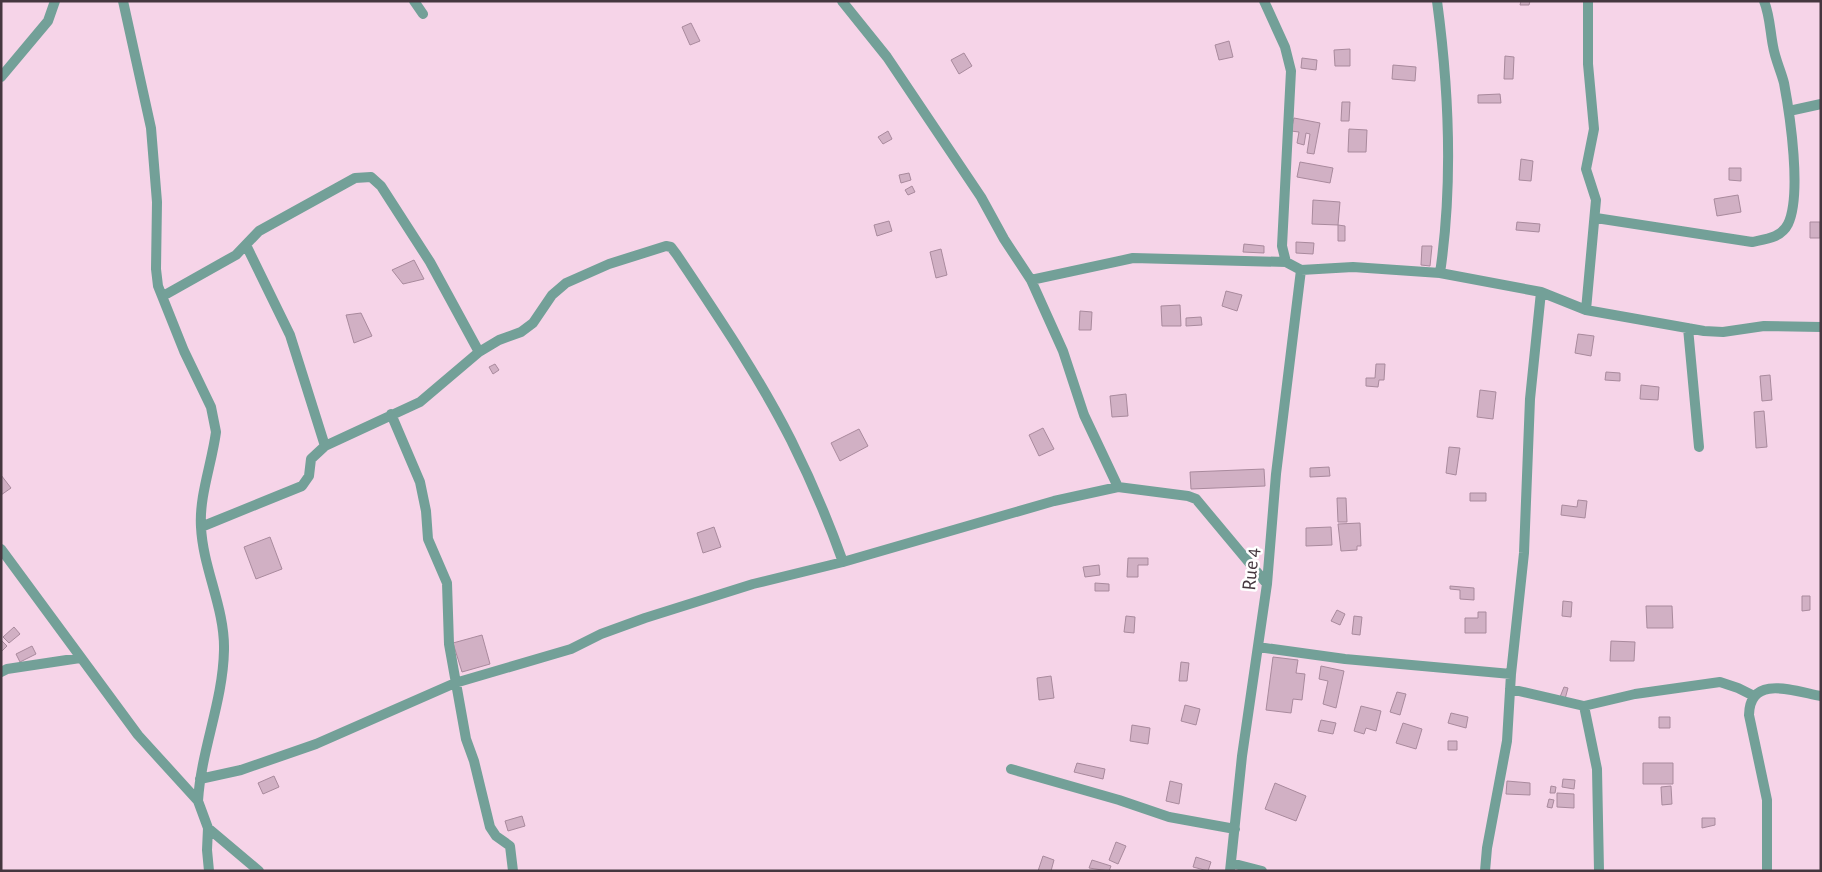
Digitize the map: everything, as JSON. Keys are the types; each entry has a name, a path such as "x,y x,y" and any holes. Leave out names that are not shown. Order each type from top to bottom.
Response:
{"street":[{"path":"1,77 48,22 55,1"},
{"path":"123,1 151,128 157,202 156,269 158,286 184,351 205,391 215,420 216,432 201,526 209,572 219,608 224,650 219,696 200,779 198,801"},
{"path":"414,1 423,14"},
{"path":"842,1 887,57 981,197 1004,239 1032,280 1063,351 1084,415 1118,487"},
{"path":"1264,1 1285,47 1291,71 1282,238 1286,262"},
{"path":"1437,1 1446,109 1447,190 1447,222 1440,273"},
{"path":"1586,310 1596,218 1596,200 1586,169 1594,130 1588,64 1588,1"},
{"path":"1596,218 1752,242 1776,237 1788,224 1795,196 1789,111 1784,81 1773,47 1769,14 1764,1"},
{"path":"1789,111 1821,104"},
{"path":"163,296 236,255 259,231 355,178 371,177 381,186 430,262 479,352"},
{"path":"246,245 290,335 325,446"},
{"path":"201,526 302,486 309,476 311,459 325,446 420,402 479,352 500,340 521,332 533,323 552,295 566,283 609,264 666,246 671,247 743,356 791,439 823,506 843,562"},
{"path":"1032,280 1133,258 1286,262 1302,270 1353,267 1440,273 1542,292 1586,310 1688,328 1723,332 1764,326 1821,328"},
{"name":"Rue 4","path":"1231,867 1242,756 1267,584 1276,474 1302,270"},
{"path":"1485,871 1487,848 1507,741 1511,674 1521,593 1530,400 1542,292"},
{"path":"1688,328 1699,447"},
{"path":"391,414 420,482 426,511 428,539 447,583 449,644 454,683 466,739 474,761 490,827 496,836 510,846 513,871"},
{"path":"200,779 241,770 316,744 454,683 571,649 601,634 645,618 744,587 843,562 1054,501 1118,487 1188,496 1196,499 1267,584"},
{"path":"1,549 138,735 198,801 208,828 207,850 209,871"},
{"path":"1258,647 1345,658 1511,674"},
{"path":"1,672 7,669 80,658"},
{"path":"1510,689 1584,706 1635,694 1720,682 1754,696"},
{"path":"1767,871 1767,800 1750,715 1750,705 1754,696 1760,691 1771,688 1821,696"},
{"path":"1584,706 1597,770 1599,871"},
{"path":"1011,769 1119,800 1169,817 1234,829"},
{"path":"208,828 259,871"},
{"path":"1231,867 1262,871"}],"building":[{"path":"1521,1 1530,1 1529,5 1520,5"},
{"path":"691,23 700,41 690,45 682,27"},
{"path":"1229,41 1233,57 1219,60 1215,45"},
{"path":"1350,49 1350,66 1335,66 1334,50"},
{"path":"964,53 972,66 959,74 951,60"},
{"path":"1505,56 1514,57 1513,79 1504,79"},
{"path":"1302,58 1317,60 1316,70 1301,68"},
{"path":"1393,65 1416,67 1415,81 1392,79"},
{"path":"1500,94 1501,103 1478,103 1478,95"},
{"path":"1342,102 1350,102 1349,121 1341,121"},
{"path":"1294,118 1320,123 1314,154 1307,153 1310,134 1306,133 1304,145 1297,143 1299,132 1291,131"},
{"path":"1349,129 1367,130 1366,152 1348,152"},
{"path":"888,131 892,139 883,144 878,137"},
{"path":"1521,159 1533,161 1531,181 1519,180"},
{"path":"1300,162 1333,168 1330,183 1297,177"},
{"path":"1729,168 1741,168 1741,181 1729,180"},
{"path":"909,173 911,180 901,183 899,175"},
{"path":"912,186 915,192 908,195 905,190"},
{"path":"1738,195 1741,212 1717,216 1714,199"},
{"path":"1313,200 1340,202 1338,225 1312,224"},
{"path":"889,221 892,231 877,236 874,225"},
{"path":"1517,222 1540,224 1539,232 1516,230"},
{"path":"1810,222 1820,222 1820,238 1810,238"},
{"path":"1338,225 1345,226 1345,241 1338,241"},
{"path":"1296,242 1314,243 1313,254 1296,253"},
{"path":"1244,244 1264,246 1264,253 1243,252"},
{"path":"1422,246 1432,246 1430,266 1421,265"},
{"path":"941,249 947,275 936,278 930,252"},
{"path":"414,260 424,279 403,284 392,270"},
{"path":"1226,291 1242,295 1237,311 1222,306"},
{"path":"1180,305 1181,326 1162,326 1161,306"},
{"path":"1080,311 1092,312 1091,330 1079,330"},
{"path":"361,313 372,336 354,343 346,315"},
{"path":"1201,317 1202,325 1186,326 1186,318"},
{"path":"1578,334 1594,336 1591,356 1575,353"},
{"path":"495,364 499,370 493,374 489,367"},
{"path":"1376,364 1385,364 1384,380 1379,380 1378,387 1366,386 1366,378 1375,378"},
{"path":"1606,372 1620,373 1620,381 1605,380"},
{"path":"1770,375 1772,400 1762,401 1760,376"},
{"path":"1641,385 1659,387 1658,400 1640,399"},
{"path":"1480,390 1496,392 1493,419 1477,417"},
{"path":"1126,394 1128,416 1112,417 1110,396"},
{"path":"1764,411 1767,447 1756,448 1754,412"},
{"path":"1043,428 1054,449 1039,456 1029,435"},
{"path":"859,429 868,446 840,461 831,443"},
{"path":"1449,447 1460,448 1456,475 1446,473"},
{"path":"1329,467 1330,476 1310,477 1310,468"},
{"path":"1264,469 1265,486 1191,489 1190,472"},
{"path":"1,475 11,488 1,495"},
{"path":"1470,493 1486,493 1486,501 1470,501"},
{"path":"1337,498 1346,498 1347,522 1338,522"},
{"path":"1578,500 1587,501 1585,518 1561,515 1562,505 1577,507"},
{"path":"1360,523 1361,546 1357,546 1357,550 1341,551 1338,524"},
{"path":"714,527 721,547 703,553 697,533"},
{"path":"1331,527 1332,545 1306,546 1306,528"},
{"path":"270,537 282,569 256,579 244,547"},
{"path":"1128,558 1148,558 1148,565 1138,565 1138,577 1127,577"},
{"path":"1099,565 1100,575 1085,577 1083,567"},
{"path":"1095,583 1109,584 1109,591 1095,591"},
{"path":"1450,586 1474,588 1474,600 1460,599 1460,590 1450,589"},
{"path":"1802,596 1810,596 1810,610 1802,611"},
{"path":"1563,601 1572,602 1571,617 1562,616"},
{"path":"1646,606 1672,606 1673,628 1647,628"},
{"path":"1337,610 1345,614 1340,625 1331,621"},
{"path":"1478,612 1486,612 1486,633 1465,633 1465,618 1478,618"},
{"path":"1126,616 1135,617 1134,633 1124,632"},
{"path":"1354,616 1362,617 1360,635 1352,634"},
{"path":"14,627 20,634 9,643 3,637"},
{"path":"482,635 490,664 462,672 453,643"},
{"path":"1,640 7,646 1,652"},
{"path":"1611,641 1635,642 1634,661 1610,661"},
{"path":"32,646 36,654 20,662 16,654"},
{"path":"1273,657 1298,660 1296,673 1305,674 1302,700 1293,699 1291,713 1266,710"},
{"path":"1181,662 1189,663 1187,681 1179,681"},
{"path":"1321,666 1344,671 1336,708 1323,704 1328,681 1319,679"},
{"path":"1051,676 1054,698 1039,700 1037,678"},
{"path":"1564,687 1568,688 1565,699 1560,697"},
{"path":"1397,692 1406,694 1400,715 1390,712"},
{"path":"1185,705 1200,709 1196,725 1181,721"},
{"path":"1361,706 1381,711 1376,731 1366,728 1364,734 1354,731"},
{"path":"1451,713 1468,717 1466,728 1448,723"},
{"path":"1659,717 1670,717 1670,728 1659,728"},
{"path":"1321,720 1336,723 1333,734 1318,731"},
{"path":"1403,723 1422,729 1416,749 1396,743"},
{"path":"1132,725 1150,728 1148,744 1130,741"},
{"path":"1448,741 1457,741 1457,750 1448,750"},
{"path":"1077,763 1105,769 1103,779 1074,772"},
{"path":"1643,763 1673,763 1673,784 1643,784"},
{"path":"274,776 279,787 263,794 258,783"},
{"path":"1563,779 1575,780 1574,789 1562,787"},
{"path":"1170,781 1182,784 1179,804 1166,801"},
{"path":"1507,781 1530,783 1530,795 1506,794"},
{"path":"1275,783 1306,796 1296,821 1265,809"},
{"path":"1551,786 1556,787 1555,793 1550,793"},
{"path":"1671,786 1672,804 1662,805 1661,787"},
{"path":"1557,793 1574,794 1574,808 1557,807"},
{"path":"1549,799 1554,800 1552,808 1547,807"},
{"path":"522,816 525,826 508,831 505,821"},
{"path":"1702,818 1715,818 1715,825 1702,828"},
{"path":"1116,842 1126,846 1118,864 1109,860"},
{"path":"1043,856 1054,860 1051,871 1038,871"},
{"path":"1196,857 1211,862 1208,871 1193,867"},
{"path":"1092,860 1111,866 1109,871 1089,868"}]}
